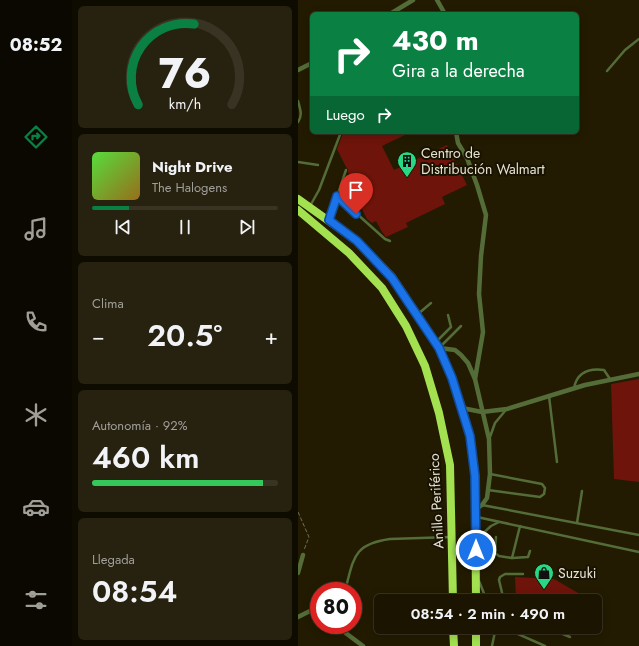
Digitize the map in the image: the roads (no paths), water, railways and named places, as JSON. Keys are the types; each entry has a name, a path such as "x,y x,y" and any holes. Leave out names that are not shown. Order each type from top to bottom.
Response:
{"highway":[{"path":"298,199 310,206 357,241 392,278 438,345 452,378 470,436 478,510 476,539 476,594"},
{"name":"Anillo Periférico","path":"298,210 349,253 382,288 406,326 425,366 439,413 450,465 453,594"},
{"path":"453,634 454,646"},
{"path":"476,634 476,646"}],"street":[{"path":"393,12 414,0"},
{"path":"437,0 444,12"},
{"path":"298,70 310,64"},
{"path":"456,134 458,143 477,185 486,215 481,256 480,294 483,332 475,379"},
{"path":"438,345 455,350 461,355 468,363 475,379 489,439 490,474 487,498 478,510"},
{"path":"462,408 482,412 506,409 610,379 639,374"},
{"path":"298,573 303,555"},
{"path":"298,617 310,611"},
{"path":"344,634 355,644 363,646"}],"lane":[{"path":"607,71 625,50 639,39"},
{"path":"298,101 301,118 298,122"},
{"path":"310,206 319,190 340,134"},
{"path":"298,162 318,165"},
{"path":"329,220 346,170"},
{"path":"337,196 385,239 390,241"},
{"path":"418,315 431,303"},
{"path":"438,345 451,327 448,315"},
{"path":"438,345 461,326"},
{"path":"573,389 575,382 580,375 590,371 604,370 610,379"},
{"path":"549,396 557,462"},
{"path":"489,439 495,423 506,409"},
{"path":"488,490 540,498 544,494 545,488 542,484 490,474"},
{"path":"577,523 582,491"},
{"path":"478,510 500,522 639,552"},
{"path":"478,510 577,523 639,535"},
{"path":"476,539 491,526 500,522"},
{"path":"512,558 520,526"},
{"path":"347,582 352,561 360,550 381,540 452,537"},
{"path":"496,537 495,554 498,556 512,558 528,557 530,551"},
{"path":"476,573 484,594"},
{"path":"502,594 499,580 500,577 505,574 523,574"},
{"path":"492,646 495,634"},
{"path":"519,634 545,646"},
{"path":"563,634 570,637"}],"place":[{"name":"Centro de Distribución Walmart","path":"407,178"},
{"name":"Suzuki","path":"544,590"}]}
